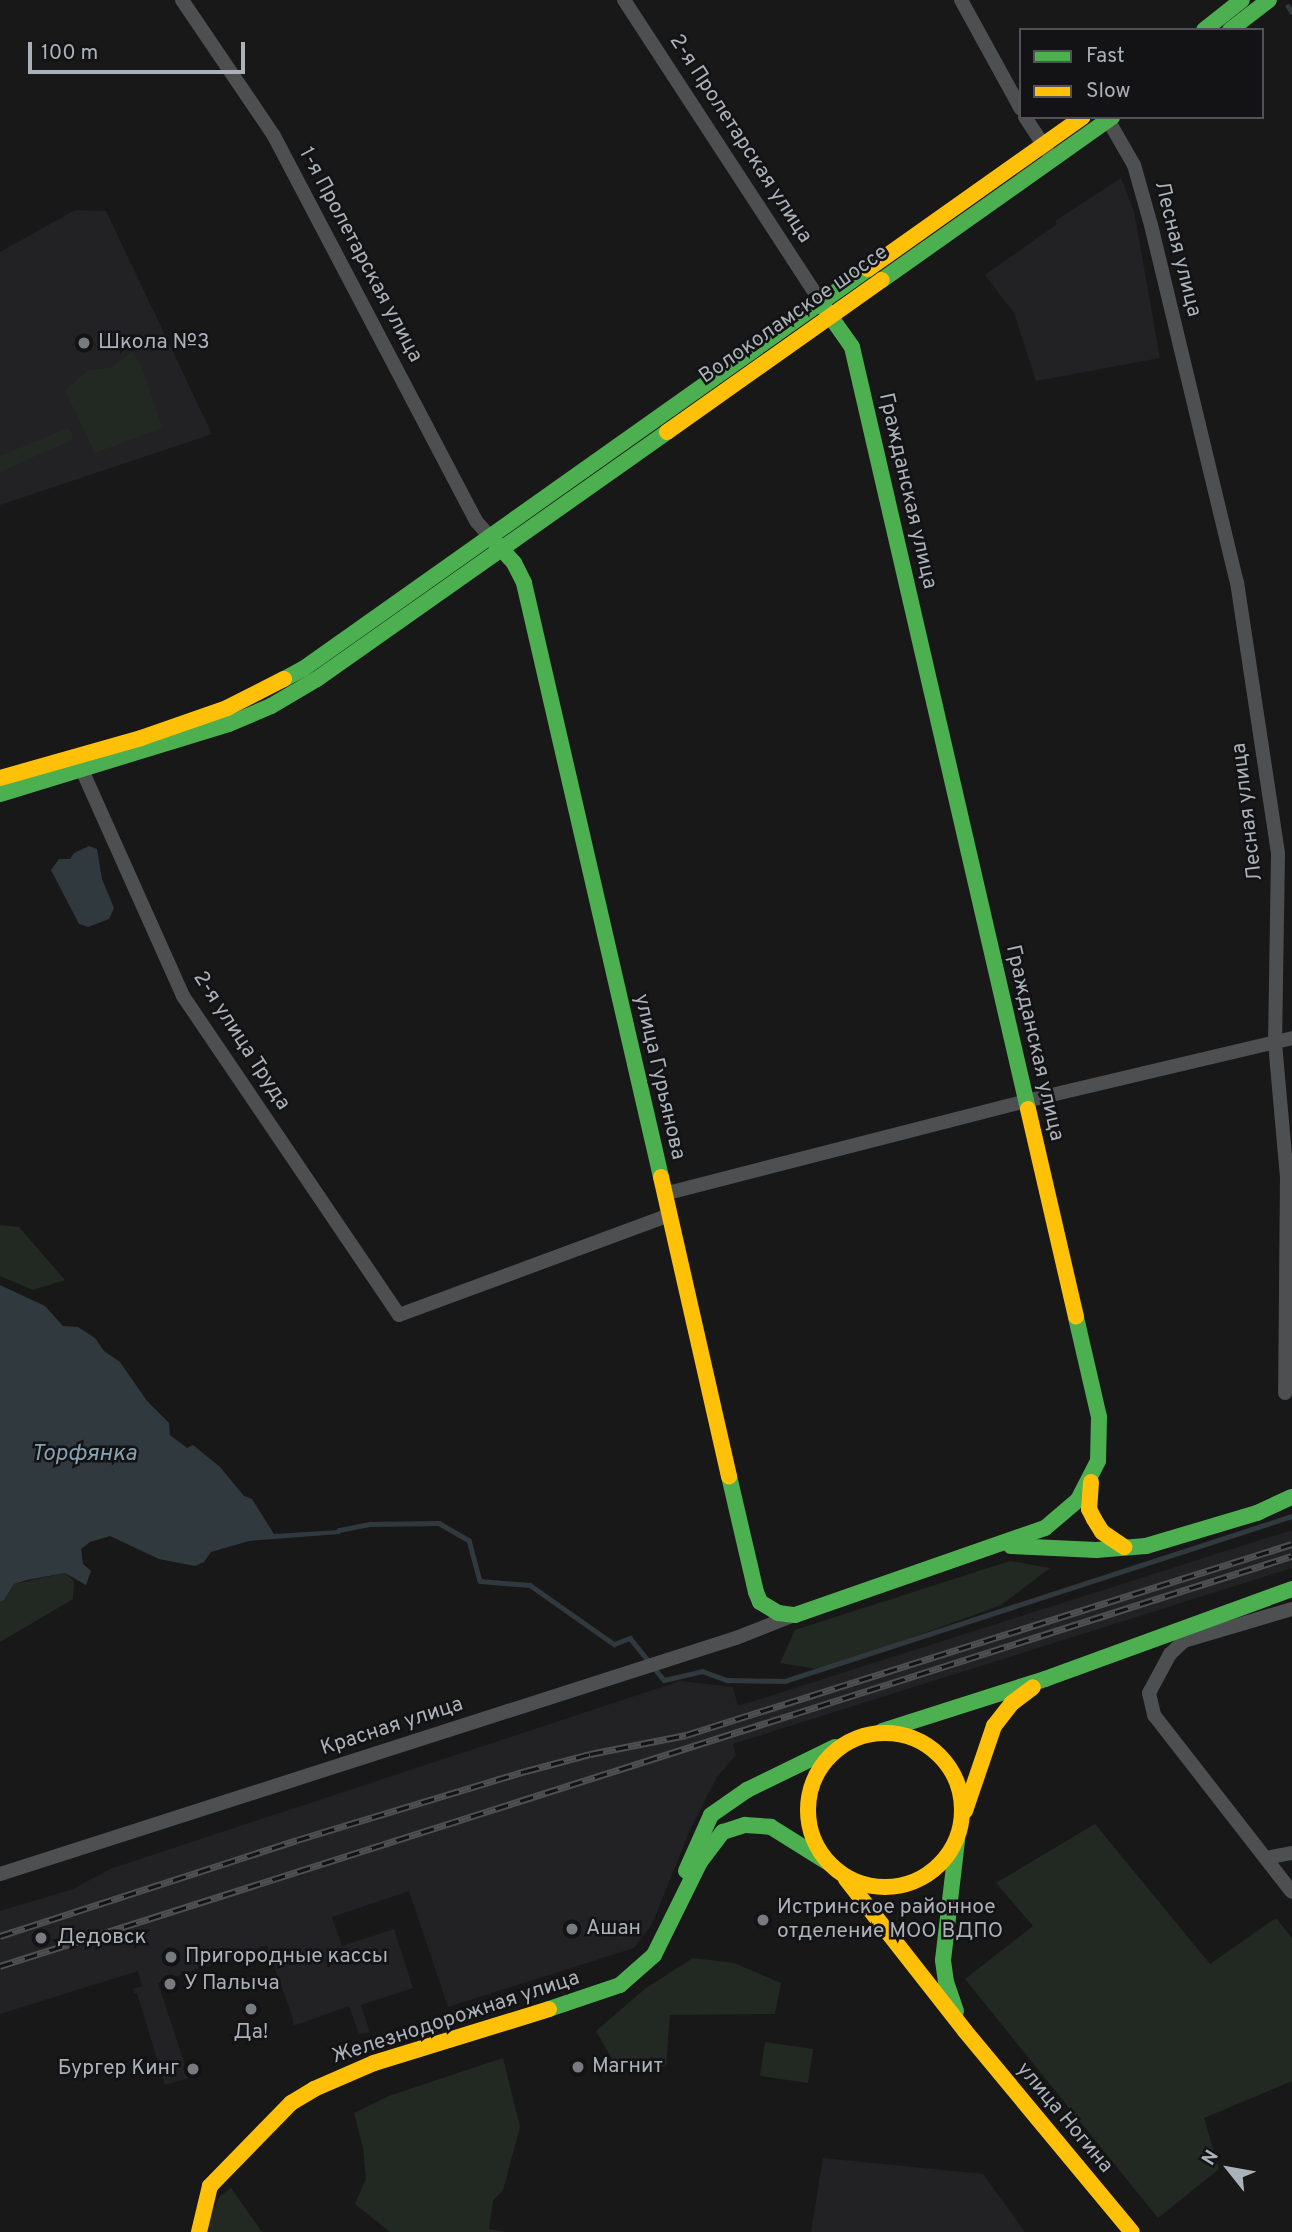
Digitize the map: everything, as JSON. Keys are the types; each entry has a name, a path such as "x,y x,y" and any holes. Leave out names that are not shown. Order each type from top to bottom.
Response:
{"street":[{"name":"1-я Пролетарская улица","path":"182,0 274,136 477,522 489,536"},
{"name":"2-я Пролетарская улица","path":"624,0 826,308"},
{"path":"961,0 1019,105"},
{"path":"1207,28 1242,0"},
{"path":"1233,28 1269,0"},
{"path":"1026,119 1052,159"},
{"name":"Волоколамское шоссе","path":"0,794 187,739 271,706 366,646 1080,119"},
{"name":"Волоколамское шоссе","path":"0,778 151,734 227,708 265,691 356,634 489,536 1110,119"},
{"name":"Лесная улица","path":"1110,119 1134,165 1151,225 1237,582 1278,853 1275,1043 1287,1177 1285,1393"},
{"name":"Гражданская улица","path":"794,1615 1045,1528 1078,1500 1098,1461 1099,1417 852,347 826,308"},
{"name":"улица Гурьянова","path":"489,536 501,547 524,583 756,1592 767,1608 794,1615"},
{"name":"2-я улица Труда","path":"82,770 183,996 399,1315 669,1215"},
{"path":"664,1195 1026,1101 1292,1038"},
{"path":"1095,1467 1089,1509 1102,1532 1124,1547"},
{"path":"986,1550 1019,1545 1096,1550 1170,1541 1257,1513 1292,1497"},
{"path":"957,1839 933,1871 909,1884 869,1886 844,1876 827,1862 811,1835 809,1794 819,1769 849,1742 1045,1679 1292,1590"},
{"path":"1292,1609 1184,1641 1170,1654 1149,1693 1154,1715 1292,1892"},
{"name":"Красная улица","path":"0,1874 736,1638 794,1615"},
{"path":"965,2031 949,1993 943,1960 957,1839 994,1726 1013,1703 1045,1679"},
{"path":"874,1734 914,1739 937,1753 959,1786 963,1815"},
{"name":"Железнодорожная улица","path":"677,1903 691,1854 711,1815 783,1770 849,1742"},
{"name":"Железнодорожная улица","path":"199,2232 210,2186 291,2103 347,2073 620,1985 654,1955 677,1903 700,1863 723,1832 734,1827 771,1827 827,1862"},
{"path":"1266,1858 1292,1853"},
{"name":"улица Ногина","path":"844,1876 965,2031 1132,2232"}],"shaded area":[{"path":"1121,178 1134,211 1160,358 1036,381 1014,313 985,275 1057,224 1055,221"},
{"name":"Школа №3","path":"75,210 106,211 212,434 0,505 0,252"},
{"path":"132,352 141,365 162,428 95,453 65,390 89,370 110,368"},
{"path":"68,428 73,434 72,440 0,472 0,456"},
{"path":"0,1225 19,1227 65,1280 33,1290 0,1276"},
{"path":"1292,1530 1292,1568 733,1744 736,1755 717,1777 690,1830 652,1924 634,1948 448,2007 409,1891 332,1917 342,1946 394,1929 413,1988 361,2005 370,2033 359,2034 349,2006 293,2026 293,2019 267,1945 158,1983 189,2078 165,2085 137,1993 134,1994 133,1989 142,1986 138,1971 0,2014 0,1911 73,1889 110,1869 680,1681 733,1687 738,1706"},
{"path":"1010,1561 1050,1568 1001,1605 823,1670 780,1663 795,1630"},
{"path":"65,1573 74,1581 73,1599 0,1642 0,1602 14,1584"},
{"path":"1095,1824 1210,1964 1276,1918 1292,1938 1292,2081 1204,2118 1219,2169 1158,2218 965,1979 1033,1926 996,1883"},
{"path":"693,1958 734,1963 781,1983 775,2014 670,2015 666,2066 615,2064 596,2031 646,1988"},
{"path":"765,2042 813,2049 808,2083 760,2076"},
{"path":"503,2058 520,2127 503,2190 493,2200 489,2229 506,2232 390,2232 355,2204 366,2179 363,2148 354,2113 389,2096"},
{"path":"823,2158 983,2174 1025,2232 811,2232"},
{"path":"231,2188 262,2232 204,2232 219,2197"}],"water":[{"path":"89,846 97,849 102,879 114,908 109,919 88,927 79,924 51,870 59,859 70,859 74,853"},
{"name":"Торфянка","path":"0,1285 45,1306 63,1326 78,1327 95,1338 104,1351 120,1362 147,1401 169,1423 170,1435 187,1448 193,1445 220,1467 244,1496 252,1499 274,1534 339,1530 340,1534 249,1541 211,1552 204,1562 195,1566 159,1559 110,1536 90,1542 81,1549 83,1564 91,1571 86,1585 65,1573 27,1580 14,1584 0,1602"}],"waterway":[{"path":"1288,6 1292,12"},
{"path":"339,1530 370,1524 439,1523 469,1540 480,1581 530,1585 614,1644 630,1638 664,1680 702,1671 727,1680 785,1681 1292,1516"}],"railway":[{"path":"0,1936 297,1840 526,1771 590,1754 686,1735 1292,1544"},
{"path":"0,1966 1292,1556"}],"traffic: fast":[{"path":"1207,28 1242,0"},
{"path":"1233,28 1269,0"},
{"path":"882,280 1109,119"},
{"path":"284,679 303,669 868,269"},
{"path":"821,303 852,347 1028,1109"},
{"path":"0,794 229,724 271,706 317,679 667,432"},
{"path":"490,537 514,563 524,583 661,1177"},
{"path":"729,1476 756,1592 760,1602 778,1613 795,1615 1045,1528 1078,1500 1098,1461 1099,1417 1076,1317"},
{"path":"1011,1546 1096,1550 1146,1546 1257,1513 1292,1497"},
{"path":"882,1731 1045,1679 1292,1589"},
{"path":"686,1871 711,1815 747,1790 835,1747"},
{"path":"549,2009 620,1985 654,1955 700,1862 723,1832 745,1825 771,1827 827,1862"},
{"path":"956,2011 946,1982 943,1960 957,1841"}],"traffic: slow":[{"path":"868,269 1080,119"},
{"path":"667,432 882,280"},
{"path":"0,778 141,738 227,708 284,679"},
{"path":"1028,1109 1076,1317"},
{"path":"661,1177 729,1476"},
{"path":"1091,1482 1089,1509 1094,1519 1102,1532 1124,1547"},
{"path":"965,1811 994,1726 1012,1703 1033,1687"},
{"path":"885,1733 915,1739 940,1755 956,1780 962,1810 956,1840 940,1865 915,1881 885,1887 855,1881 830,1865 814,1840 808,1810 814,1780 830,1755 855,1739 885,1733"},
{"path":"846,1879 965,2031 1132,2232"},
{"path":"199,2232 210,2186 291,2103 314,2089 374,2063 549,2009"}],"place":[{"name":"Школа №3","path":"84,343"},
{"name":"Истринское районное отделение МОО ВДПО","path":"763,1920"},
{"name":"Ашан","path":"572,1929"},
{"name":"Дедовск","path":"41,1938"},
{"name":"Пригородные кассы","path":"171,1957"},
{"name":"У Палыча","path":"170,1984"},
{"name":"Да!","path":"251,2009"},
{"name":"Магнит","path":"578,2067"},
{"name":"Бургер Кинг","path":"193,2069"}]}
